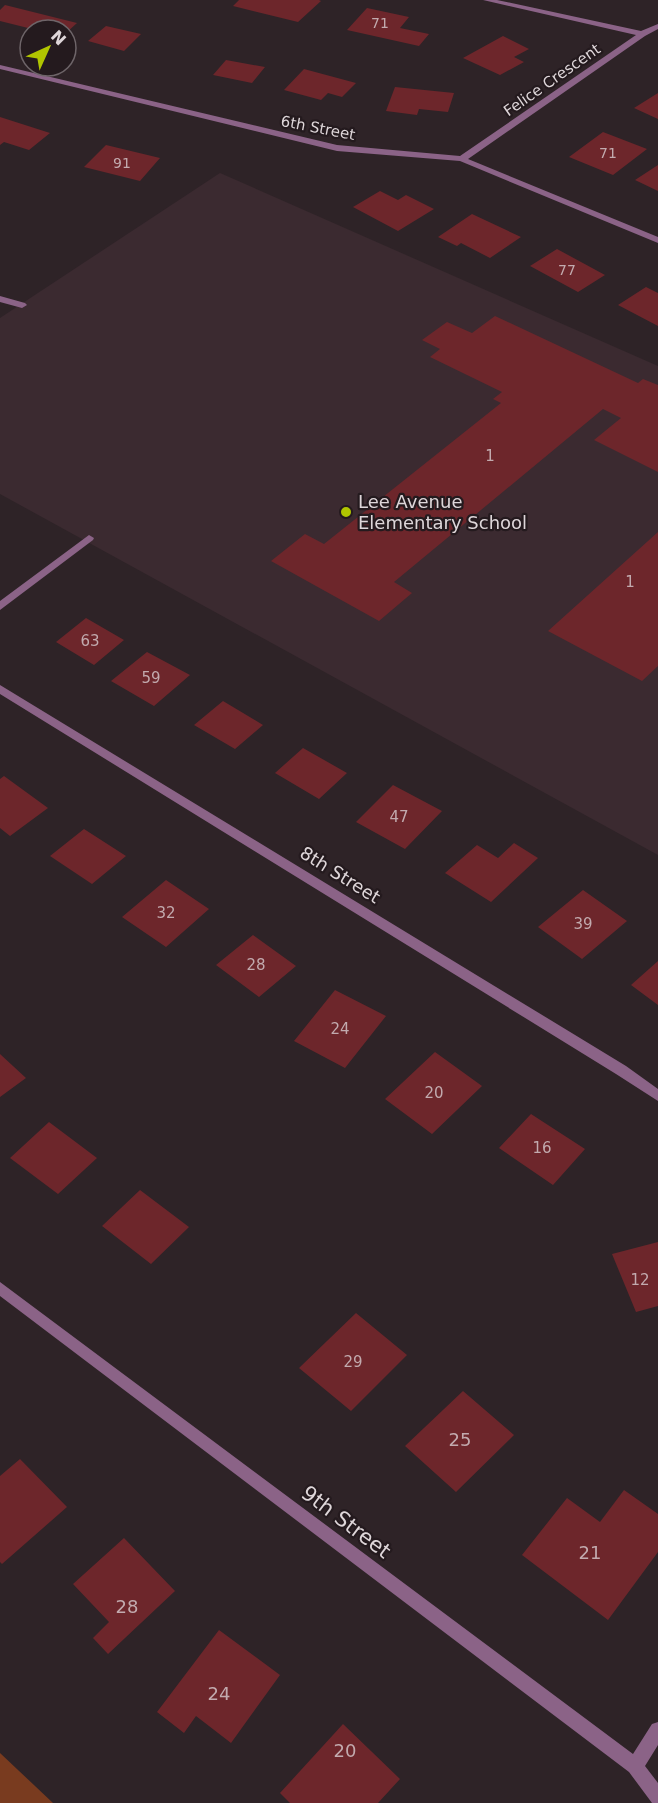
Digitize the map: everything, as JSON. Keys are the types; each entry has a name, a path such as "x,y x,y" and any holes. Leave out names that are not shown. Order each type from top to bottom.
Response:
{"street":[{"path":"487,0 642,34"},
{"name":"Felice Crescent","path":"462,159 642,34 658,26"},
{"name":"6th Street","path":"0,67 337,148 462,159 658,240"},
{"path":"0,299 22,305"},
{"path":"0,606 89,538"},
{"name":"8th Street","path":"0,689 621,1070 658,1096"},
{"name":"9th Street","path":"0,1288 635,1766 658,1797"},
{"path":"635,1766 658,1730"}],"shaded area":[{"name":"Lee Avenue Elementary School","path":"220,173 658,366 658,855 0,494 0,318"},
{"path":"0,1753 53,1803 0,1803"}],"building":[{"path":"239,0 321,1 298,22 233,6"},
{"path":"5,5 57,18 18,18 18,26 0,21 0,10"},
{"path":"367,8 409,17 400,28 429,34 419,46 347,30"},
{"path":"106,26 141,34 124,51 88,41"},
{"path":"503,36 529,49 514,57 524,62 500,75 463,58"},
{"path":"226,60 265,67 252,83 213,75"},
{"path":"304,69 356,83 342,97 328,93 321,100 284,90"},
{"path":"395,87 454,93 448,112 419,109 417,115 386,111"},
{"path":"658,93 658,119 634,108"},
{"path":"0,117 50,133 29,150 4,142 0,145"},
{"path":"603,132 647,149 613,175 569,157"},
{"path":"106,145 160,158 140,181 84,167"},
{"path":"658,165 658,191 635,180"},
{"path":"380,191 398,200 406,195 434,209 398,231 353,207"},
{"path":"472,214 521,237 490,258 461,243 457,246 438,237"},
{"path":"557,249 605,275 578,292 530,266"},
{"path":"646,287 658,293 658,326 618,305"},
{"path":"495,316 638,383 643,379 658,385 658,472 594,440 621,418 603,409 394,582 412,593 379,621 271,561 305,534 324,544 501,403 493,399 502,392 430,357 440,349 422,340 447,322 472,333"},
{"path":"658,532 658,666 642,681 548,631"},
{"path":"86,618 124,640 94,665 56,642"},
{"path":"147,652 190,675 154,706 111,681"},
{"path":"223,701 263,725 235,749 194,725"},
{"path":"303,748 347,773 319,799 275,773"},
{"path":"4,776 48,808 10,836 0,828 0,779"},
{"path":"393,785 442,811 405,849 356,822"},
{"path":"84,829 126,856 92,884 50,856"},
{"path":"514,843 538,858 491,902 445,873 477,845 498,858"},
{"path":"166,880 209,909 166,947 122,917"},
{"path":"583,890 627,921 582,959 538,927"},
{"path":"253,935 296,966 259,997 216,965"},
{"path":"658,961 658,1005 631,985"},
{"path":"335,990 386,1016 345,1068 294,1041"},
{"path":"435,1052 482,1086 432,1134 385,1099"},
{"path":"0,1054 26,1078 0,1097"},
{"path":"531,1114 585,1149 553,1185 499,1148"},
{"path":"49,1122 97,1158 58,1194 10,1158"},
{"path":"140,1190 189,1227 151,1264 102,1226"},
{"path":"658,1242 658,1306 636,1312 612,1254"},
{"path":"356,1313 407,1355 351,1411 299,1368"},
{"path":"463,1391 514,1435 456,1492 405,1446"},
{"path":"20,1459 67,1507 2,1564 0,1562 0,1476"},
{"path":"624,1490 658,1514 658,1552 608,1620 522,1555 567,1498 600,1522"},
{"path":"124,1538 175,1591 108,1654 93,1638 109,1622 73,1584"},
{"path":"219,1630 280,1675 231,1743 196,1716 184,1733 157,1712"},
{"path":"343,1724 400,1779 378,1803 290,1803 280,1793"}],"place":[{"name":"Lee Avenue Elementary School","path":"346,512"}]}
